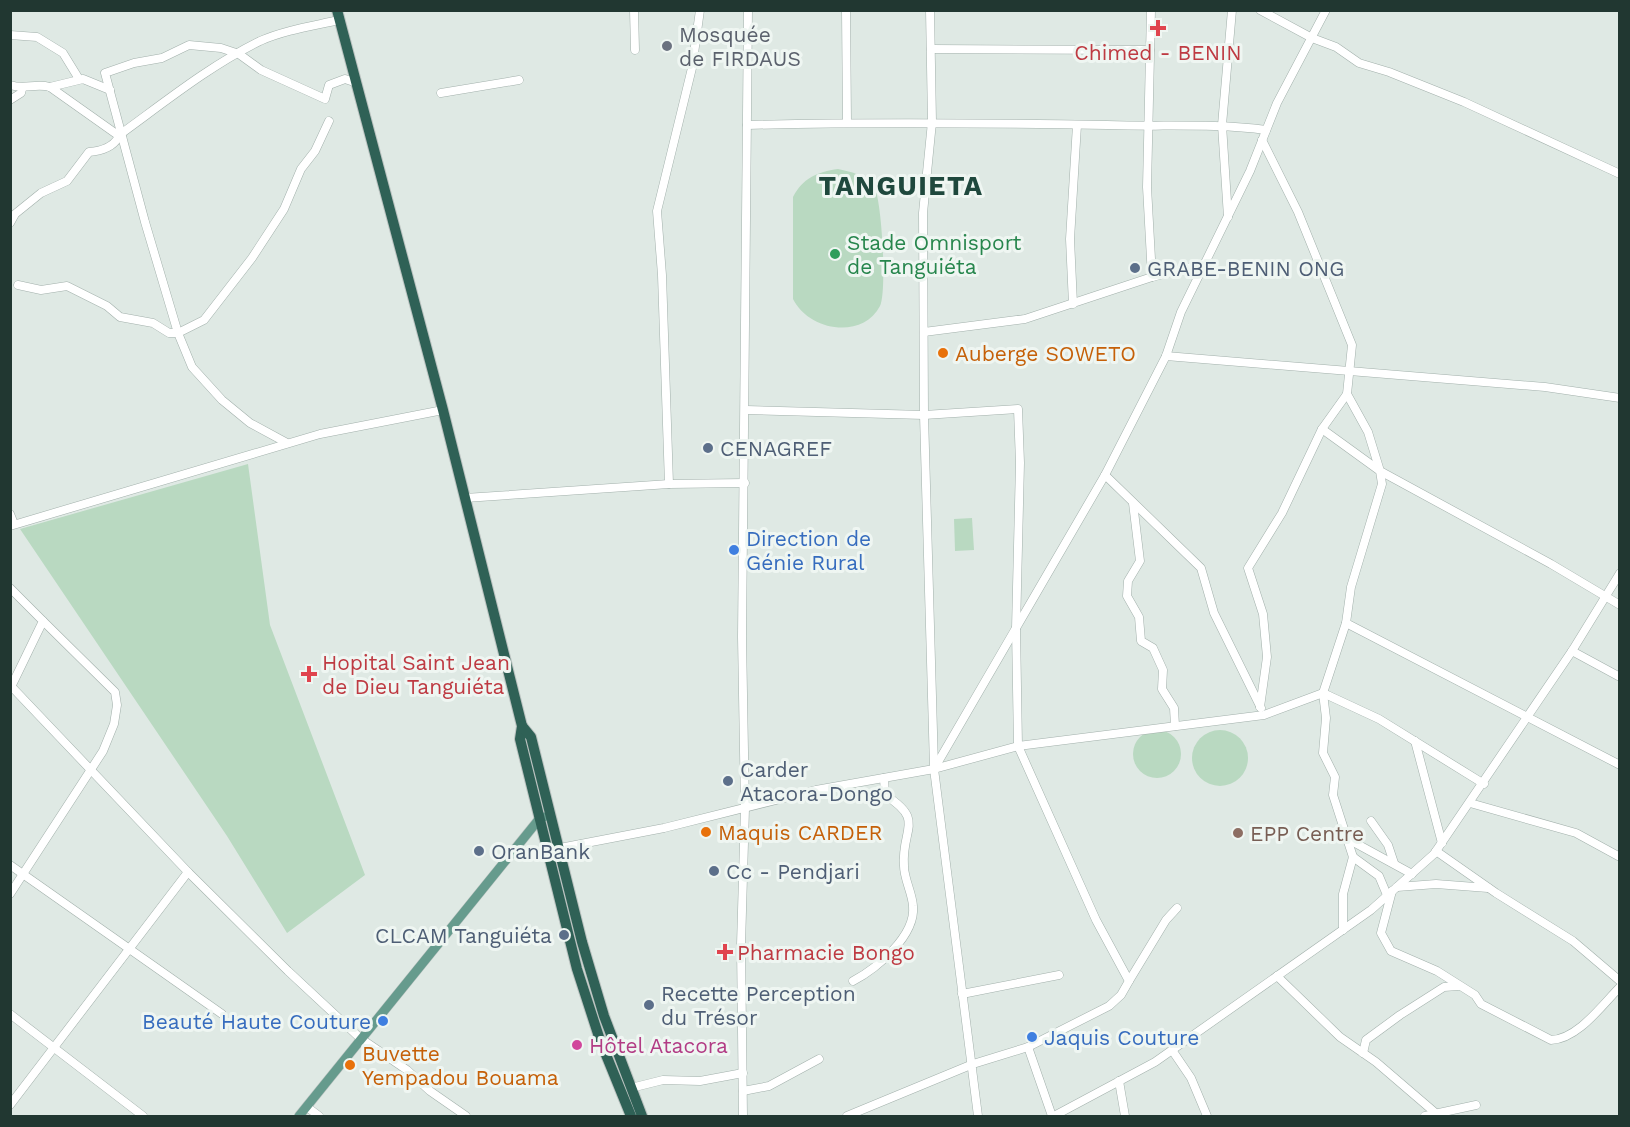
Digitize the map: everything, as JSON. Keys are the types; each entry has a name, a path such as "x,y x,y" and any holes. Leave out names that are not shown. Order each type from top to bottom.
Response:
{"highway":[{"path":"338,15 444,410 522,726 520,739 577,969 593,1020 631,1116"},
{"path":"522,726 531,737 582,942 604,1016 642,1116"},
{"path":"593,1020 604,1016"}],"main road":[{"path":"299,1116 540,818 552,816"}],"street":[{"path":"634,10 635,50"},
{"path":"669,484 662,275 657,211 692,68 700,10"},
{"path":"743,1116 741,945 745,808 742,637 746,410 748,10"},
{"path":"846,10 847,123"},
{"path":"930,10 932,122 923,213 924,415 934,769 978,1116"},
{"path":"1151,10 1147,188 1152,277"},
{"path":"1228,218 1222,125 1232,10"},
{"path":"1260,10 1311,38 1336,47 1359,63 1389,72 1464,102 1620,174"},
{"path":"934,769 1104,475 1166,356 1181,312 1228,218 1277,102 1326,10"},
{"path":"10,223 15,214 41,193 67,181 89,152 101,150 115,143 239,54 260,42 338,15"},
{"path":"10,35 37,37 63,53 79,79"},
{"path":"287,443 250,423 222,400 192,367 178,333 145,222 105,73 134,63 162,58 189,45 221,48 239,54 261,70 325,99 329,85 345,79 358,83"},
{"path":"931,49 1150,50"},
{"path":"50,87 79,79 110,90"},
{"path":"441,93 519,80"},
{"path":"10,85 22,89 41,85 50,87 122,136"},
{"path":"10,100 21,93 22,89"},
{"path":"18,285 41,290 67,286 107,306 120,317 153,323 169,333 178,333 204,320 252,258 284,209 300,170 315,151 329,121"},
{"path":"747,124 932,122 1222,125 1266,130"},
{"path":"1073,304 1070,239 1077,125"},
{"path":"1262,140 1302,223 1352,345 1347,394 1322,429 1282,513 1248,568 1263,614 1267,657 1262,711"},
{"path":"924,332 1025,319 1152,277 1207,263"},
{"path":"1166,356 1545,387 1620,398"},
{"path":"1347,394 1368,432 1382,484 1351,587 1346,622 1323,693 1326,718 1323,753 1335,777 1333,795 1353,857 1379,876 1392,891"},
{"path":"746,410 924,415 1018,409 1020,463 1016,629 1018,746 1096,920 1129,981"},
{"path":"10,514 12,525 320,434 444,410"},
{"path":"1322,429 1380,471 1551,564 1620,605"},
{"path":"1104,475 1200,568 1214,613 1262,711"},
{"path":"465,498 669,484 745,483"},
{"path":"1133,502 1140,561 1128,581 1127,596 1139,617 1141,641 1153,648 1163,670 1162,690 1174,708 1175,726"},
{"path":"1028,1047 1053,1116 1119,1082 1172,1050 1343,930 1392,891 1442,843 1572,651 1620,573"},
{"path":"10,588 115,692 117,705 114,724 104,751 10,894"},
{"path":"43,621 11,687 188,872 360,1038 407,1070 430,1091 466,1116"},
{"path":"1346,622 1620,765"},
{"path":"1572,651 1620,677"},
{"path":"560,848 664,828 816,790 934,769 1018,746 1175,726 1262,711 1323,693 1379,719 1484,783"},
{"path":"1415,741 1442,843"},
{"path":"853,981 866,974 895,948 905,936 914,908 904,867 910,820 904,807 885,795 884,778"},
{"path":"1470,803 1576,833 1620,857"},
{"path":"1371,821 1388,845 1394,862"},
{"path":"1346,838 1378,858 1387,858 1412,874"},
{"path":"1436,851 1488,888 1573,941 1620,981"},
{"path":"1343,930 1343,894 1353,857"},
{"path":"10,865 222,1014"},
{"path":"10,1105 188,872"},
{"path":"1392,891 1436,884 1488,888"},
{"path":"1392,891 1381,933 1391,951 1437,971 1475,995 1481,1004 1551,1040 1560,1040 1586,1022 1620,987"},
{"path":"847,1116 973,1064 1028,1047 1108,1006 1121,995 1166,920 1177,908"},
{"path":"962,994 1059,975"},
{"path":"1277,976 1340,1037 1363,1053 1438,1115"},
{"path":"1363,1053 1366,1040 1400,1015 1444,987 1461,986"},
{"path":"10,1014 143,1116"},
{"path":"1172,1050 1191,1078 1207,1116"},
{"path":"743,1091 769,1086 819,1059"},
{"path":"631,1088 663,1080 700,1081 743,1073"},
{"path":"1119,1082 1125,1116"},
{"path":"1425,1116 1476,1105"},
{"path":"307,1107 319,1116"}],"green space":[{"path":"838,169 858,175 874,187 883,246 883,283 880,306 872,317 861,324 849,327 823,324 811,318 793,299 793,197 801,185 811,177"},
{"path":"248,464 270,625 365,875 287,933 227,836 20,529"},
{"path":"972,518 974,550 955,551 954,519"},
{"path":"1157,730 1174,737 1181,754 1174,771 1157,778 1140,771 1133,754 1140,737"},
{"path":"1215,730 1225,730 1240,738 1246,747 1248,758 1246,769 1240,778 1225,786 1215,786 1204,781 1197,774 1192,763 1192,753 1197,742 1204,735"}],"place":[{"name":"Chimed - BENIN","path":"1158,28"},
{"name":"Mosquée de FIRDAUS","path":"667,46"},
{"name":"Stade Omnisport de Tanguiéta","path":"835,254"},
{"name":"GRABE-BENIN ONG","path":"1135,268"},
{"name":"Auberge SOWETO","path":"943,353"},
{"name":"CENAGREF","path":"708,448"},
{"name":"Direction de Génie Rural","path":"734,550"},
{"name":"Hopital Saint Jean de Dieu Tanguiéta","path":"309,674"},
{"name":"Carder Atacora-Dongo","path":"728,781"},
{"name":"Maquis CARDER","path":"706,832"},
{"name":"EPP Centre","path":"1238,833"},
{"name":"OranBank","path":"479,851"},
{"name":"Cc - Pendjari","path":"714,871"},
{"name":"CLCAM Tanguiéta","path":"564,935"},
{"name":"Pharmacie Bongo","path":"725,952"},
{"name":"Recette Perception du Trésor","path":"649,1005"},
{"name":"Beauté Haute Couture","path":"383,1021"},
{"name":"Jaquis Couture","path":"1032,1037"},
{"name":"Hôtel Atacora","path":"577,1045"},
{"name":"Buvette Yempadou Bouama","path":"350,1065"}],"district":[{"name":"TANGUIETA","path":"901,186"}]}
